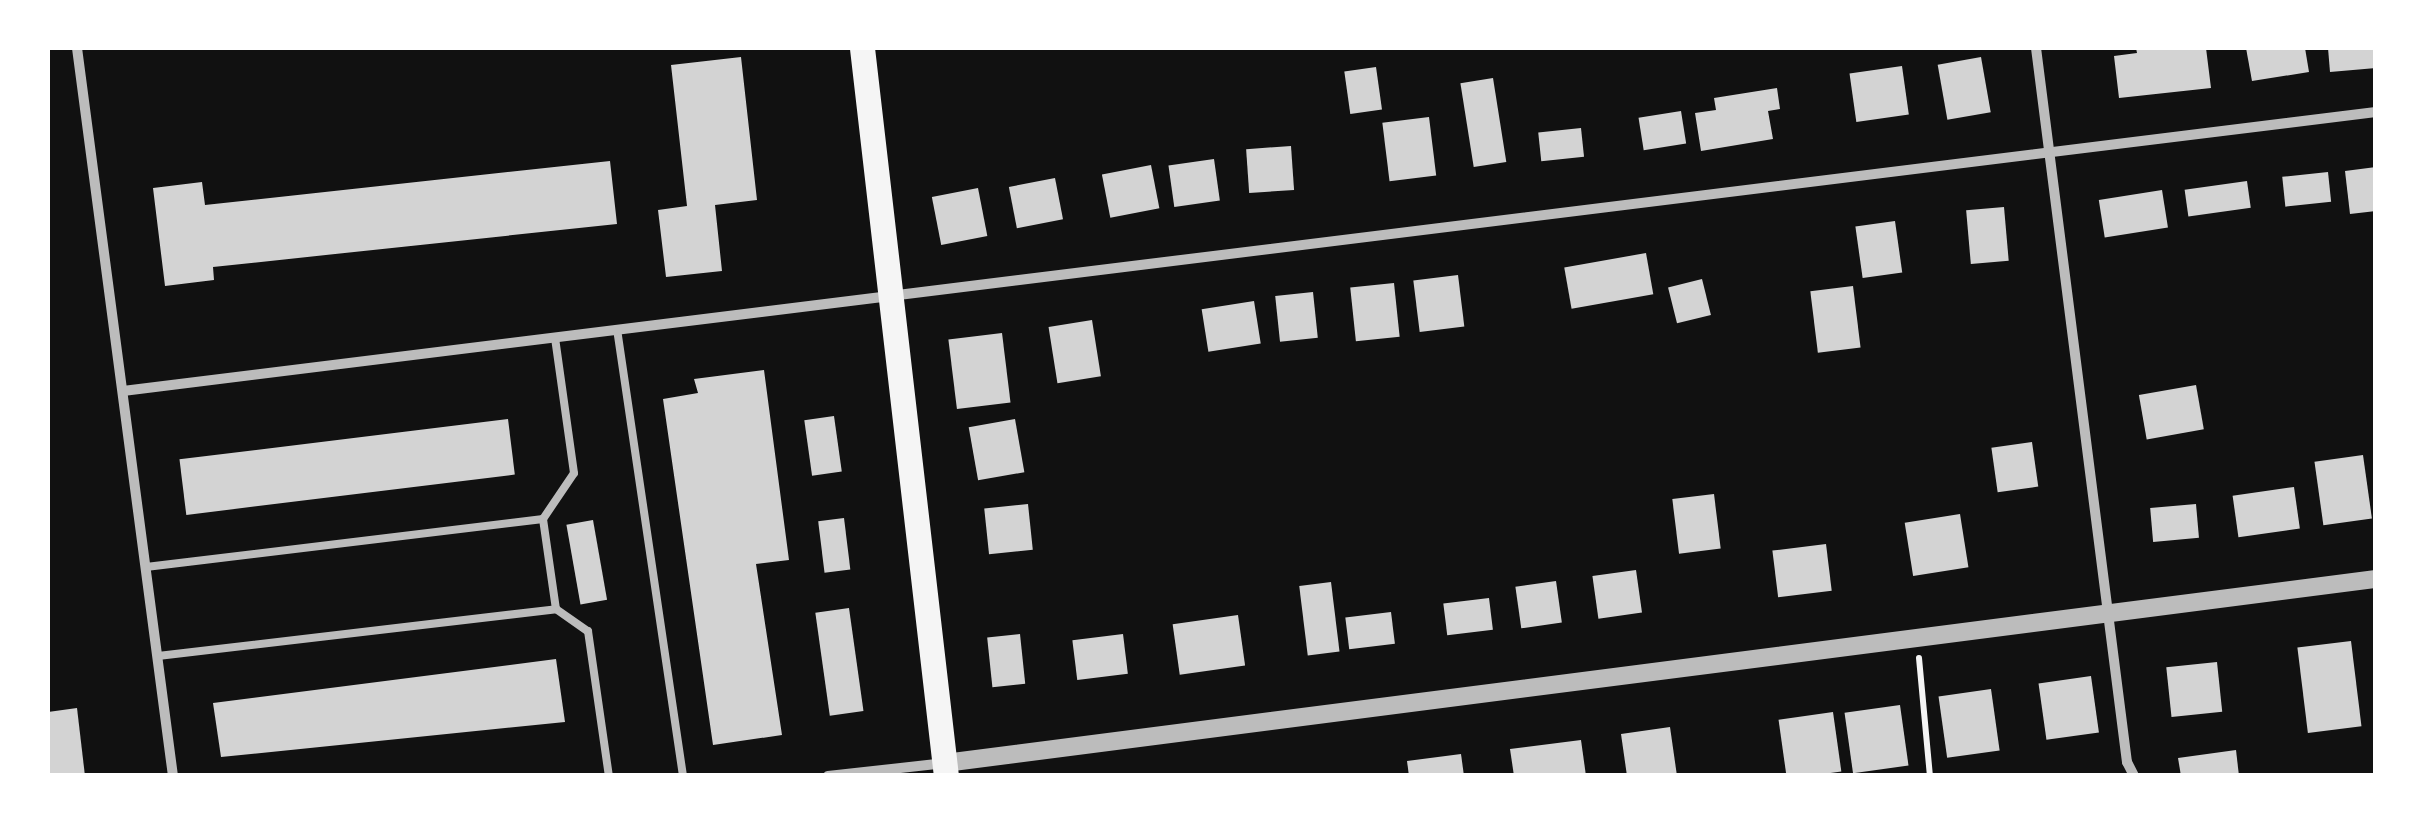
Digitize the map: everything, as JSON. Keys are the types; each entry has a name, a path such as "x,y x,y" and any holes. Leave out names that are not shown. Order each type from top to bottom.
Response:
{"main road":[{"path":"862,48 946,769"}],"street":[{"path":"77,48 172,776"},
{"path":"2036,48 2112,611 2127,762 2134,776"},
{"path":"123,391 2376,112"},
{"path":"828,776 946,769 2112,611 2376,579"}],"lane":[{"path":"617,329 683,776"},
{"path":"555,336 574,473 543,518 556,609"},
{"path":"146,568 543,518"},
{"path":"158,656 556,609 588,631 609,776"}],"path":[{"path":"1917,637 1930,776"}],"building":[{"path":"2136,48 2206,48 2211,88 2119,98 2114,56 2137,53"},
{"path":"2246,48 2305,48 2309,72 2252,81"},
{"path":"2328,48 2376,48 2376,68 2330,72"},
{"path":"741,57 757,200 715,205 722,271 666,277 658,210 687,206 671,65"},
{"path":"1981,57 1991,112 1947,120 1938,65"},
{"path":"1902,66 1909,115 1856,122 1850,73"},
{"path":"1376,67 1382,110 1350,114 1344,71"},
{"path":"1493,78 1506,162 1474,167 1460,83"},
{"path":"1777,88 1780,109 1768,111 1773,139 1701,151 1695,113 1716,110 1714,98"},
{"path":"1681,111 1686,144 1644,150 1639,118"},
{"path":"1429,117 1436,176 1390,181 1382,123"},
{"path":"1581,128 1584,157 1541,161 1538,132"},
{"path":"1291,146 1294,190 1249,193 1246,149"},
{"path":"1214,159 1220,201 1174,207 1168,165"},
{"path":"610,161 617,224 213,267 214,280 165,286 153,188 202,182 205,205"},
{"path":"1151,165 1159,208 1110,218 1102,175"},
{"path":"2376,167 2376,211 2350,214 2345,171"},
{"path":"2328,172 2331,202 2285,207 2282,177"},
{"path":"1055,178 1063,219 1017,228 1009,187"},
{"path":"2247,181 2251,208 2188,217 2185,190"},
{"path":"978,188 987,236 941,245 932,197"},
{"path":"2162,190 2168,228 2105,238 2099,200"},
{"path":"2004,207 2009,261 1971,264 1966,210"},
{"path":"1895,221 1902,272 1863,278 1855,227"},
{"path":"1646,253 1653,294 1572,309 1564,267"},
{"path":"1458,275 1464,327 1420,332 1413,280"},
{"path":"1702,279 1711,315 1677,323 1668,287"},
{"path":"1394,283 1400,337 1356,341 1350,288"},
{"path":"1853,286 1861,348 1818,353 1810,291"},
{"path":"1313,292 1318,338 1280,342 1275,296"},
{"path":"1254,301 1261,343 1208,352 1202,309"},
{"path":"1092,320 1101,376 1057,383 1049,327"},
{"path":"1002,333 1011,402 957,409 948,340"},
{"path":"764,370 789,560 756,564 782,735 713,745 663,399 698,393 694,379"},
{"path":"2196,385 2204,429 2147,439 2139,395"},
{"path":"834,416 842,471 812,476 804,420"},
{"path":"508,419 515,475 186,515 179,459"},
{"path":"1015,419 1024,472 978,480 969,427"},
{"path":"2032,442 2038,487 1998,492 1991,448"},
{"path":"2363,455 2372,518 2323,525 2314,462"},
{"path":"2294,487 2300,529 2238,537 2233,496"},
{"path":"1714,494 1721,549 1679,554 1672,499"},
{"path":"1028,504 1033,550 989,554 984,509"},
{"path":"2196,504 2199,538 2153,542 2150,508"},
{"path":"1960,514 1968,567 1913,576 1905,523"},
{"path":"844,518 850,570 825,573 818,521"},
{"path":"593,520 607,600 580,604 566,525"},
{"path":"1826,544 1832,591 1778,597 1772,551"},
{"path":"1636,570 1642,613 1598,619 1592,576"},
{"path":"1556,581 1562,623 1521,628 1515,587"},
{"path":"1331,582 1340,651 1308,655 1299,586"},
{"path":"1489,598 1493,630 1447,635 1443,604"},
{"path":"849,608 863,711 830,716 815,613"},
{"path":"1391,612 1395,644 1349,649 1345,618"},
{"path":"1238,615 1245,666 1180,675 1173,624"},
{"path":"1020,634 1025,684 992,687 987,637"},
{"path":"1123,634 1128,674 1077,680 1072,640"},
{"path":"2351,641 2361,726 2308,733 2297,648"},
{"path":"556,659 565,722 221,757 213,703"},
{"path":"2217,662 2222,712 2172,717 2166,667"},
{"path":"2091,676 2099,732 2046,740 2039,683"},
{"path":"1991,689 2000,750 1947,758 1939,696"},
{"path":"1900,705 1908,765 1853,773 1845,713"},
{"path":"77,708 85,776 48,776 48,712"},
{"path":"1833,712 1841,771 1786,776 1779,720"},
{"path":"1670,727 1677,776 1627,776 1621,734"},
{"path":"1581,740 1586,776 1514,776 1510,749"},
{"path":"2236,750 2239,776 2181,776 2178,758"},
{"path":"1461,754 1464,776 1409,776 1407,761"}]}
